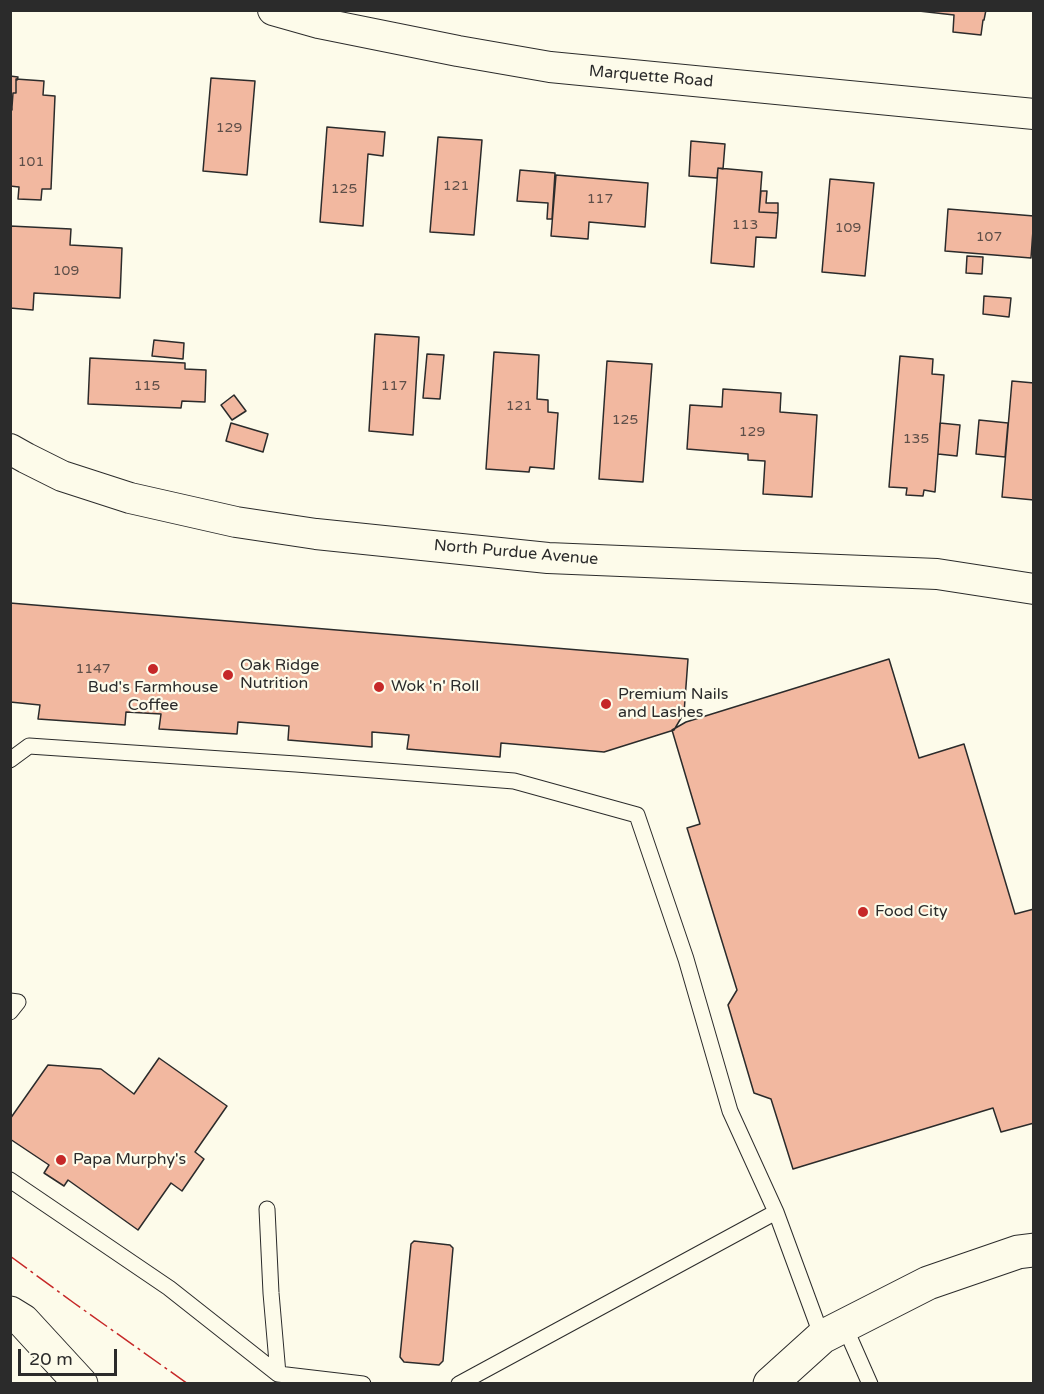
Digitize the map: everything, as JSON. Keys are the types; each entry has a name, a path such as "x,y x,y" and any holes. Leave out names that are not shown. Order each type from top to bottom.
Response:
{"main road":[{"path":"770,1383 833,1331 928,1283 1018,1252 1034,1250"},
{"path":"10,1312 22,1321 81,1383"},
{"path":"10,1341 69,1383"}],"street":[{"name":"Marquette Road","path":"273,10 320,23 550,67 1034,114"},
{"name":"North Purdue Avenue","path":"10,449 62,476 129,498 236,522 316,534 548,558 937,574 1034,590"}],"lane":[{"path":"10,760 29,746 514,781 637,815 686,958 730,1111 833,1331 870,1383"},
{"path":"10,1001 18,1002 10,1012"},
{"path":"10,1180 169,1288 278,1374 363,1383"},
{"path":"267,1209 278,1374"},
{"path":"459,1383 776,1212"}],"building":[{"path":"910,10 986,10 981,35 953,32 954,15"},
{"path":"10,76 18,77 12,107 10,107"},
{"path":"211,78 255,81 247,175 203,171"},
{"path":"16,79 44,81 43,95 55,96 51,189 42,189 41,200 18,199 19,187 10,186 10,110 12,110 13,93 16,93"},
{"path":"327,127 385,132 383,156 368,154 363,226 320,222"},
{"path":"438,137 482,140 474,235 430,232"},
{"path":"691,141 725,144 723,169 718,168 717,178 689,176"},
{"path":"718,168 762,172 759,212 778,213 776,238 756,237 754,267 711,263"},
{"path":"520,170 555,173 552,219 547,219 548,203 517,201"},
{"path":"556,175 648,183 645,227 589,222 588,239 551,236"},
{"path":"830,179 874,183 865,276 822,272"},
{"path":"761,191 767,191 766,203 778,203 778,213 759,212"},
{"path":"948,209 1034,216 1031,258 945,251"},
{"path":"10,226 71,229 70,245 122,248 120,298 34,293 33,310 10,308"},
{"path":"967,256 983,257 982,274 966,273"},
{"path":"984,296 1011,298 1009,317 983,314"},
{"path":"375,334 419,337 413,435 369,431"},
{"path":"154,340 184,343 183,359 152,356"},
{"path":"494,352 539,355 537,399 548,400 548,412 558,413 554,469 530,467 529,472 486,469"},
{"path":"427,354 444,355 440,399 423,398"},
{"path":"900,356 933,359 932,374 944,375 935,492 924,490 923,496 906,495 907,488 889,487"},
{"path":"90,358 185,363 185,369 206,370 205,402 182,401 181,408 88,404"},
{"path":"607,361 652,364 643,482 599,479"},
{"path":"1012,381 1034,383 1034,500 1002,497"},
{"path":"723,389 781,393 780,412 817,415 812,497 763,494 765,461 748,460 748,454 687,449 690,405 722,407"},
{"path":"234,395 246,411 232,420 221,405"},
{"path":"979,420 1008,423 1005,457 976,454"},
{"path":"231,423 268,434 263,452 226,441"},
{"path":"940,423 960,425 957,456 938,454"},
{"path":"10,603 688,659 684,713 674,730 604,752 501,743 500,757 407,749 409,735 372,732 372,747 288,740 289,726 238,722 237,734 159,729 161,714 126,712 125,725 38,719 40,705 10,702"},
{"name":"Food City","path":"889,659 919,758 964,744 1015,914 1034,909 1034,1123 1001,1132 993,1108 793,1169 771,1099 754,1093 728,1005 737,990 687,828 700,824 672,730 686,722"},
{"path":"159,1058 227,1106 195,1152 204,1159 182,1191 171,1183 138,1230 68,1180 64,1186 44,1173 49,1165 10,1139 10,1119 48,1065 101,1069 134,1094"},
{"path":"414,1241 450,1245 453,1248 443,1361 439,1365 404,1362 400,1357 411,1244"}],"power":[{"path":"10,1256 188,1384"}],"place":[{"name":"Bud's Farmhouse Coffee","path":"153,669"},
{"name":"Oak Ridge Nutrition","path":"228,675"},
{"name":"Wok 'n' Roll","path":"379,687"},
{"name":"Premium Nails and Lashes","path":"606,704"},
{"name":"Food City","path":"863,912"},
{"name":"Papa Murphy's","path":"61,1160"}]}
